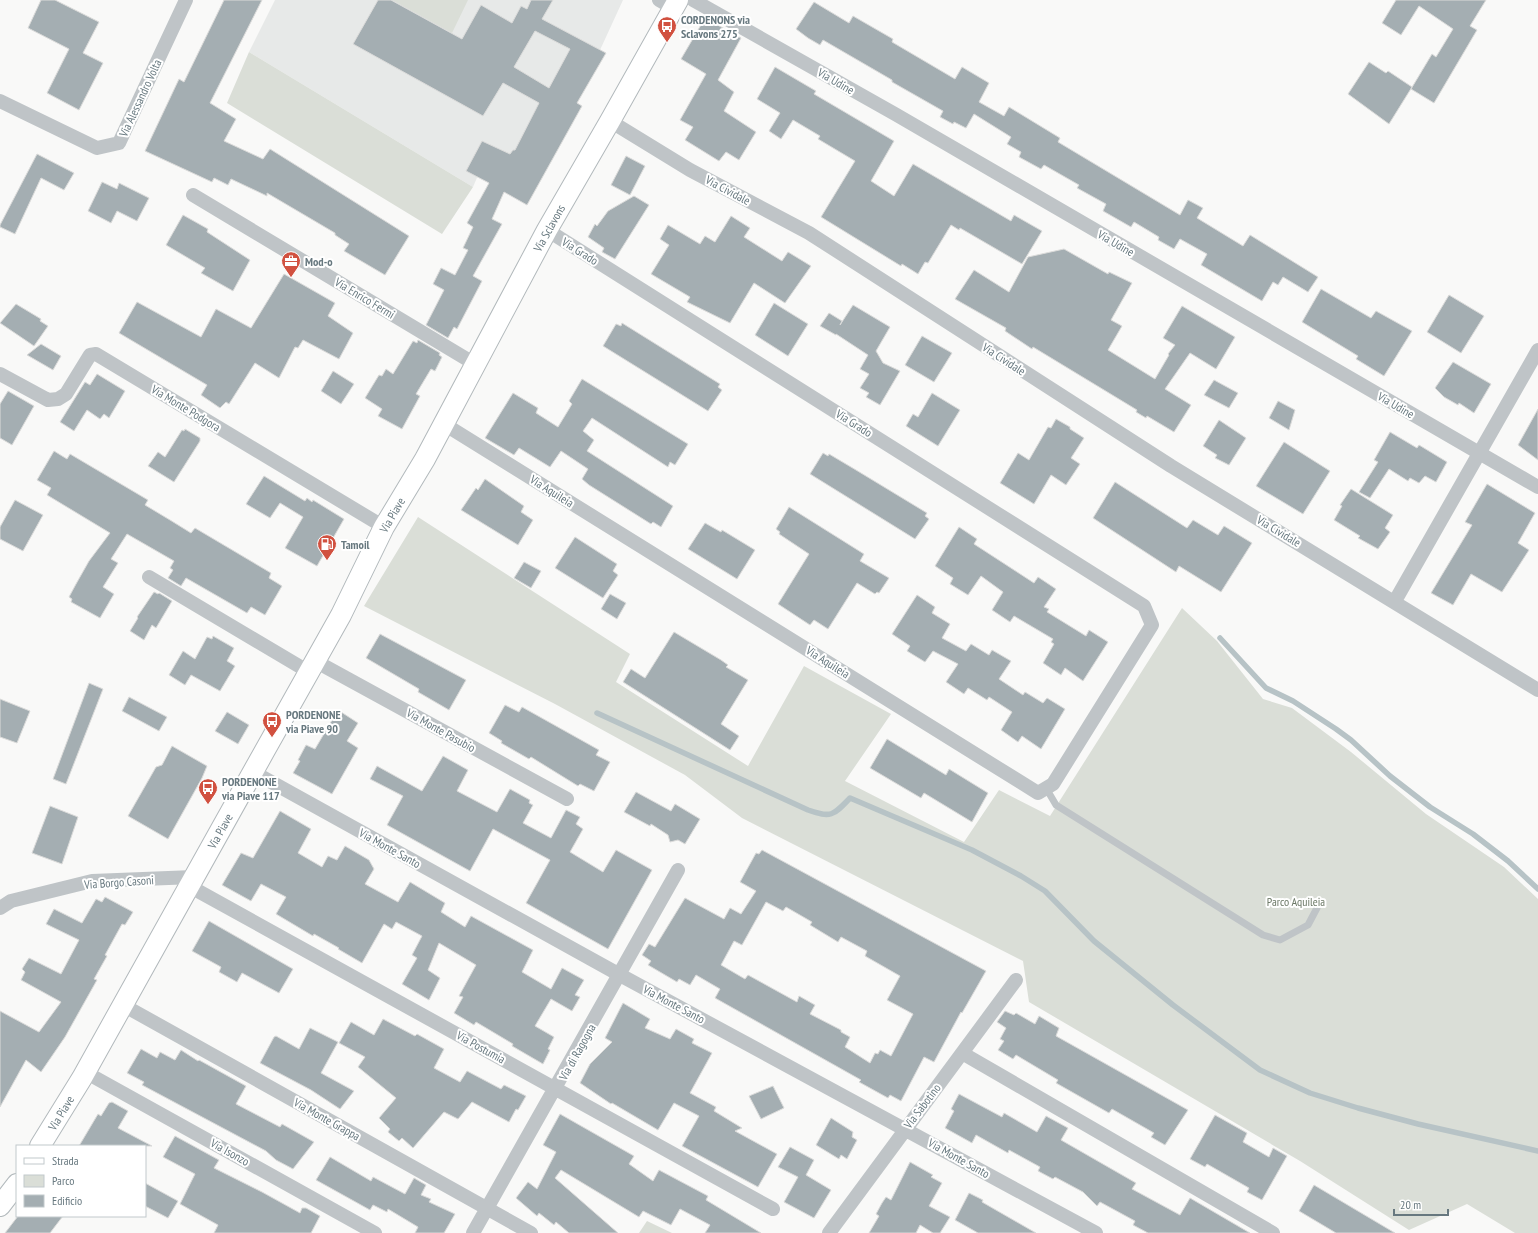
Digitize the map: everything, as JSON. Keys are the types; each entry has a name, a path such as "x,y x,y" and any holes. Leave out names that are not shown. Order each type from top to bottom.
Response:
{"street":[{"name":"Via Alessandro Volta","path":"0,101 97,148 119,143 186,0"},
{"name":"Via Udine","path":"693,0 895,114 1538,487"},
{"name":"Via Sclavons","path":"425,459 547,230 610,121 670,3"},
{"name":"Via Cividale","path":"610,121 690,170 809,233 1171,466 1395,601 1538,690"},
{"name":"Via Enrico Fermi","path":"193,195 475,364"},
{"name":"Via Grado","path":"547,230 1144,606 1152,625 1053,784 1046,788"},
{"path":"1395,601 1538,350"},
{"name":"Via Monte Podgora","path":"0,374 48,400 58,399 66,394 90,355 96,354 384,527"},
{"name":"Via Aquileia","path":"444,424 1038,793 1046,788"},
{"name":"Via Piave","path":"41,1145 86,1072 341,614 384,527 425,459"},
{"name":"Via Monte Pasubio","path":"148,577 312,667 567,799"},
{"name":"Via Monte Santo","path":"253,772 620,975 1096,1233"},
{"name":"Via di Ragogna","path":"473,1233 488,1210 678,870"},
{"name":"Via Borgo Casoni","path":"0,908 11,901 92,881 191,882"},
{"name":"Via Postumia","path":"191,882 773,1209"},
{"name":"Via Sabotino","path":"828,1233 1016,980"},
{"name":"Via Monte Grappa","path":"123,1005 531,1233"},
{"path":"962,1053 1264,1231"},
{"name":"Via Isonzo","path":"86,1072 375,1233"},
{"path":"0,1206 16,1185"}],"lane":[{"path":"1046,788 1056,805 1263,935 1280,940 1308,926 1317,908"}],"shaded area":[{"path":"275,0 623,0 538,185 485,159 473,187 249,52"}],"green space":[{"path":"392,0 468,0 452,33"},
{"path":"249,52 473,187 442,234 227,103"},
{"name":"Parco Aquileia","path":"418,517 630,654 616,682 748,766 804,666 891,714 845,781 964,842 999,790 1050,816 1182,608 1217,641 1263,699 1292,708 1351,752 1426,814 1504,867 1538,899 1538,1233 1515,1233 1467,1204 1409,1230 1300,1161 1029,1002 1023,961 742,818 685,775 555,704 364,606"},
{"path":"647,1221 672,1233 639,1233"}],"building":[{"path":"41,0 55,0 99,22 83,53 103,63 79,110 47,93 69,49 28,28"},
{"path":"224,0 262,0 210,103 236,119 224,141 263,159 270,149 409,236 385,275 344,251 349,244 335,235 335,233 267,193 267,196 231,179 228,185 214,178 212,182 145,151 179,79 184,82"},
{"path":"378,0 391,0 462,39 481,5 512,23 521,6 527,9 531,0 553,0 542,19 606,53 577,103 582,106 527,205 504,192 492,219 502,224 473,276 482,281 457,329 454,327 448,338 426,325 444,290 433,284 441,268 455,275 468,250 463,248 473,227 467,223 489,183 466,171 482,141 510,154 513,150 515,150 539,103 503,83 483,116 353,44","holes":["535,31 570,49 549,88 514,67"]},
{"path":"1396,0 1486,0 1470,26 1477,30 1434,103 1411,89 1432,54 1436,57 1453,29 1419,6 1401,35 1382,23"},
{"path":"814,2 849,23 853,16 893,39 892,42 955,79 962,67 989,83 979,102 1004,116 1009,107 1060,138 1058,142 1180,215 1188,200 1203,208 1197,218 1243,246 1250,235 1318,277 1308,292 1283,277 1278,285 1273,282 1262,301 1201,265 1207,254 1180,239 1174,249 1158,240 1159,237 1134,222 1131,227 1103,211 1106,204 1077,188 1079,185 1044,165 1041,169 1019,157 1021,152 1007,144 1011,137 974,114 966,128 954,122 953,124 940,117 943,111 892,82 892,80 823,40 820,45 808,38 796,29"},
{"path":"705,18 741,38 718,80 734,92 724,111 756,132 739,160 726,152 719,161 685,140 693,127 680,120 706,74 681,59"},
{"path":"1369,62 1386,73 1388,71 1412,87 1389,124 1348,94"},
{"path":"775,67 816,91 814,94 894,141 871,181 894,196 913,164 1011,221 1014,215 1042,231 1022,264 960,228 959,230 951,225 928,263 925,262 918,274 902,264 901,266 821,217 855,161 818,139 820,136 793,120 781,139 769,131 780,113 757,99"},
{"path":"37,154 74,173 64,190 41,178 15,234 0,227 0,225"},
{"path":"626,156 645,166 630,195 611,185"},
{"path":"102,182 117,189 119,183 149,198 137,221 117,211 111,223 88,211"},
{"path":"634,196 649,205 615,259 602,252 604,248 588,237 595,224 597,226 608,211"},
{"path":"183,215 208,229 207,232 250,260 233,291 201,273 205,268 166,245"},
{"path":"731,216 750,228 744,237 782,261 788,252 811,266 785,303 754,283 730,323 687,302 690,297 651,274 669,245 660,239 668,225 700,244 705,236 715,242"},
{"path":"1064,249 1108,274 1109,272 1132,283 1111,320 1122,326 1108,350 1155,379 1169,355 1168,354 1175,345 1163,338 1182,306 1235,337 1216,369 1190,353 1165,389 1191,405 1174,432 1147,416 1146,418 1136,412 1137,410 1033,347 1032,349 1005,331 1006,328 955,299 974,270 1009,292 1028,257"},
{"path":"284,274 335,303 328,316 353,333 339,359 303,340 298,348 295,347 279,378 255,363 229,404 226,402 220,408 201,395 207,385 119,333 137,302 201,337 216,309 251,328"},
{"path":"1321,289 1371,318 1376,311 1412,331 1384,376 1356,359 1358,356 1302,322"},
{"path":"1449,295 1484,316 1461,353 1427,332"},
{"path":"774,303 808,324 788,356 755,335"},
{"path":"16,304 41,319 40,321 48,326 34,346 0,323"},
{"path":"853,305 890,327 876,351 883,363 900,371 880,405 866,397 869,393 860,388 869,374 860,369 868,355 836,334 820,326 829,313 842,321 840,325"},
{"path":"622,323 720,384 718,387 722,390 708,411 603,346 616,324 621,326"},
{"path":"922,336 952,353 934,382 905,365"},
{"path":"418,340 440,353 439,355 442,357 435,371 431,369 416,394 420,396 402,429 378,416 382,409 365,398 379,375 382,376 386,369 393,374 413,341 417,343"},
{"path":"41,344 61,356 53,370 27,355"},
{"path":"1453,362 1491,384 1474,413 1459,403 1458,405 1444,397 1435,388"},
{"path":"333,371 354,384 341,404 321,391"},
{"path":"97,374 125,391 109,418 104,414 100,419 87,410 74,431 60,422 85,382 90,385"},
{"path":"582,379 688,444 675,465 670,462 668,467 592,418 583,431 594,440 587,451 673,506 661,527 653,522 651,524 589,485 582,479 588,469 561,451 550,467 519,448 514,455 485,438 513,393 538,408 536,413 558,427 572,404 569,401"},
{"path":"1214,380 1238,393 1229,408 1204,395"},
{"path":"8,391 34,406 12,445 0,438 0,404"},
{"path":"932,393 960,410 938,446 906,426 913,414 918,417"},
{"path":"1278,401 1295,410 1289,430 1269,418"},
{"path":"1538,409 1538,460 1518,445"},
{"path":"1056,419 1070,427 1070,429 1084,438 1071,458 1080,464 1066,485 1051,475 1034,504 1000,483 1018,453 1029,460 1048,427 1051,428"},
{"path":"1219,420 1246,438 1229,465 1215,458 1217,455 1203,446"},
{"path":"185,429 200,438 200,441 174,482 148,466 158,452 165,457 182,430 184,431"},
{"path":"1390,432 1417,448 1419,445 1447,462 1436,482 1425,476 1419,483 1410,478 1408,481 1389,469 1370,498 1359,492 1378,462 1374,460"},
{"path":"1284,442 1330,471 1303,514 1256,486"},
{"path":"54,451 67,459 70,454 148,500 145,505 191,533 195,528 271,573 269,578 282,586 265,615 251,607 247,613 186,578 181,586 168,578 173,570 170,568 174,561 127,534 111,559 118,563 103,587 114,594 100,618 71,602 72,599 69,597 89,561 110,533 47,495 51,488 37,480"},
{"path":"823,453 828,456 829,454 927,513 925,516 929,519 915,539 810,474"},
{"path":"264,476 305,501 307,498 312,502 313,500 344,519 317,566 285,548 303,517 280,503 270,518 246,504"},
{"path":"485,479 524,506 521,512 533,520 518,545 461,510 476,488 478,490"},
{"path":"1115,482 1187,528 1193,520 1218,535 1224,526 1252,543 1221,592 1179,566 1176,572 1093,518"},
{"path":"1487,484 1535,513 1518,543 1529,550 1502,592 1471,574 1453,605 1431,593 1472,525 1465,522"},
{"path":"1351,489 1393,515 1385,528 1390,532 1378,549 1358,538 1360,536 1334,520 1342,506 1340,505"},
{"path":"15,500 43,515 23,551 0,539 0,527"},
{"path":"789,507 864,554 860,561 889,578 879,593 877,592 875,594 857,583 828,629 814,620 810,625 778,604 809,554 779,534 780,532 776,529"},
{"path":"705,523 721,532 722,530 755,550 737,579 688,549"},
{"path":"959,527 977,539 974,544 1034,583 1038,577 1056,589 1044,607 1049,609 1047,612 1086,636 1089,630 1108,642 1083,681 1065,668 1061,675 1043,663 1054,644 1051,642 1053,639 1014,616 1010,622 992,610 1003,592 981,576 968,595 950,584 953,578 935,566"},
{"path":"575,537 617,564 613,571 618,575 603,598 555,568"},
{"path":"524,562 541,571 531,588 514,578"},
{"path":"154,592 159,593 172,601 156,628 152,625 144,640 130,631 138,618 137,617"},
{"path":"610,594 626,603 617,619 601,609"},
{"path":"917,595 935,607 932,613 950,624 942,638 966,651 971,644 989,655 992,650 1011,661 999,679 1023,695 1025,692 1043,703 1047,698 1065,709 1041,749 1022,736 1018,742 1001,730 1012,712 989,697 987,700 968,688 964,694 946,682 958,664 933,651 925,662 907,651 910,646 892,634"},
{"path":"674,632 721,660 728,665 726,667 748,680 721,724 739,736 730,750 623,682 631,669 645,678"},
{"path":"380,634 466,680 449,710 418,692 419,689 366,658"},
{"path":"213,636 234,648 227,661 235,666 220,691 191,675 185,685 169,675 183,651 195,659 207,637 212,639"},
{"path":"89,683 103,689 66,784 53,779"},
{"path":"129,697 167,717 159,731 122,711"},
{"path":"0,699 30,711 17,743 0,737"},
{"path":"505,705 519,712 522,707 599,750 596,755 610,762 594,791 580,784 578,786 531,757 529,759 501,743 502,741 489,733"},
{"path":"338,710 358,723 347,741 358,748 332,794 293,773 300,761 298,760 306,745 315,749"},
{"path":"227,712 249,725 238,744 215,731"},
{"path":"887,739 946,775 949,769 988,793 972,822 924,793 921,798 870,768"},
{"path":"172,746 207,766 202,778 168,839 128,816 156,767 162,765"},
{"path":"443,756 468,770 457,791 497,812 510,789 530,800 529,803 533,805 523,823 551,838 566,810 580,817 576,824 583,829 570,852 603,872 616,850 652,870 608,949 526,903 550,860 493,829 470,871 387,825 403,796 370,779 377,766 422,791"},
{"path":"636,792 671,811 675,804 700,819 685,844 678,840 670,842 668,835 651,824 650,826 624,812"},
{"path":"50,806 78,817 62,864 32,853"},
{"path":"280,811 311,829 298,853 322,867 328,856 337,860 345,846 369,860 374,869 365,884 398,902 410,882 445,903 441,912 465,927 471,916 533,950 522,972 551,989 562,968 584,980 575,995 580,997 572,1011 551,999 535,1026 554,1037 548,1049 550,1050 543,1064 512,1046 513,1044 476,1022 474,1025 454,1013 463,997 459,996 476,965 439,943 428,970 440,978 429,1000 402,984 417,958 412,955 422,936 396,922 392,929 384,924 362,963 338,949 339,948 314,934 313,936 276,914 286,897 261,884 251,901 222,885 241,853 253,858"},
{"path":"762,850 986,971 962,1013 961,1012 934,1062 924,1057 901,1101 890,1095 888,1098 859,1082 861,1080 715,998 720,989 696,975 690,985 679,979 677,982 648,965 651,961 642,955 649,944 655,947 685,898 724,919 730,908 741,914 756,891 740,882 756,853 759,854","holes":["766,902 783,911 786,907 812,922 810,925 838,942 841,937 867,951 865,956 900,976 887,1000 913,1014 891,1056 880,1050 878,1054 875,1053 870,1063 845,1047 850,1037 841,1032 841,1030 810,1014 815,1005 799,996 797,1002 748,975 745,979 721,965 734,941 742,945"]},
{"path":"105,897 133,912 125,925 122,924 105,955 107,956 94,979 97,980 65,1037 41,1072 26,1060 0,1107 0,1011 39,1032 61,1002 21,980 25,972 22,969 29,958 61,974 79,940 46,924 54,909 82,923 96,899 102,902"},
{"path":"209,921 293,969 279,993 242,973 237,982 219,972 221,967 192,951"},
{"path":"623,1003 650,1019 645,1028 670,1039 676,1029 694,1039 692,1043 712,1053 690,1093 716,1107 714,1111 742,1128 735,1131 777,1154 758,1187 682,1146 699,1116 674,1103 658,1130 612,1103 611,1104 580,1083 590,1064 612,1042 605,1038"},
{"path":"1005,1011 1014,1015 1016,1013 1035,1024 1039,1016 1059,1028 1056,1036 1188,1110 1165,1145 1151,1137 1154,1133 1112,1109 1109,1113 1056,1083 1058,1080 1016,1055 1013,1059 998,1050 1004,1041 1000,1039 1006,1028 997,1022"},
{"path":"383,1019 415,1036 417,1034 444,1049 434,1068 460,1082 467,1071 501,1089 504,1085 526,1096 518,1110 516,1109 509,1122 472,1102 458,1119 444,1112 413,1148 402,1138 399,1141 388,1132 390,1129 379,1118 396,1098 358,1067 365,1057 339,1043 351,1022 374,1035"},
{"path":"310,1028 338,1042 321,1073 354,1091 340,1109 311,1090 260,1063 274,1037 276,1036 299,1049"},
{"path":"141,1049 157,1058 160,1052 175,1060 181,1050 198,1061 199,1060 246,1086 236,1104 280,1127 282,1124 314,1142 293,1169 276,1160 266,1151 142,1085 144,1082 127,1073"},
{"path":"773,1086 784,1108 761,1119 749,1096"},
{"path":"959,1094 1002,1117 1004,1113 1037,1132 1046,1116 1068,1128 1061,1140 1136,1183 1132,1189 1180,1215 1190,1198 1250,1233 1148,1233 1133,1225 1135,1221 1100,1202 1097,1206 1083,1192 1055,1177 1053,1179 1038,1171 1040,1167 1009,1150 1008,1153 976,1135 972,1143 945,1128 954,1111 951,1109"},
{"path":"112,1102 128,1111 118,1128 152,1146 80,1145 98,1114 101,1116 109,1103"},
{"path":"560,1114 634,1156 629,1164 653,1181 659,1170 708,1196 706,1200 761,1233 705,1233 710,1225 680,1209 671,1225 643,1211 639,1217 561,1170 555,1178 618,1233 569,1233 556,1222 554,1225 539,1213 537,1216 516,1198 528,1182 537,1189 556,1152 543,1145"},
{"path":"1215,1115 1247,1133 1243,1142 1269,1157 1273,1148 1287,1156 1262,1200 1247,1192 1249,1188 1207,1164 1205,1167 1190,1159"},
{"path":"831,1118 853,1132 852,1137 857,1140 847,1159 841,1155 839,1159 816,1145"},
{"path":"175,1136 219,1160 214,1168 300,1213 302,1208 306,1208 320,1216 311,1233 214,1233 218,1225 180,1204 195,1174 163,1157"},
{"path":"790,1147 814,1160 806,1175 831,1190 814,1218 784,1202 798,1177 778,1167"},
{"path":"330,1157 371,1181 373,1177 405,1194 414,1178 426,1185 421,1195 431,1199 429,1202 455,1214 444,1233 415,1233 418,1227 388,1209 387,1212 373,1205 370,1210 316,1180"},
{"path":"910,1162 933,1175 931,1177 942,1183 929,1206 950,1217 940,1233 933,1233 920,1225 916,1233 869,1233 879,1216 876,1214 882,1203 886,1197 891,1200"},
{"path":"146,1184 178,1201 168,1218 146,1207"},
{"path":"1314,1185 1395,1233 1336,1233 1299,1211"},
{"path":"969,1193 1036,1233 978,1233 955,1220"},
{"path":"17,1217 62,1217 50,1233 5,1233"}],"waterway":[{"path":"1220,638 1266,688 1293,701 1351,740 1390,776 1430,807 1473,834 1508,861 1538,889"},
{"path":"597,713 808,810 822,814 831,814 840,809 850,798 972,850 1021,876 1045,891 1094,941 1173,1005 1260,1070 1310,1093 1358,1108 1418,1124 1538,1151"}],"place":[{"name":"CORDENONS via Sclavons 275","path":"667,43"},
{"name":"Mod-o","path":"291,278"},
{"name":"Tamoil","path":"327,561"},
{"name":"PORDENONE via Piave 90","path":"272,738"},
{"name":"PORDENONE via Piave 117","path":"208,805"}]}
